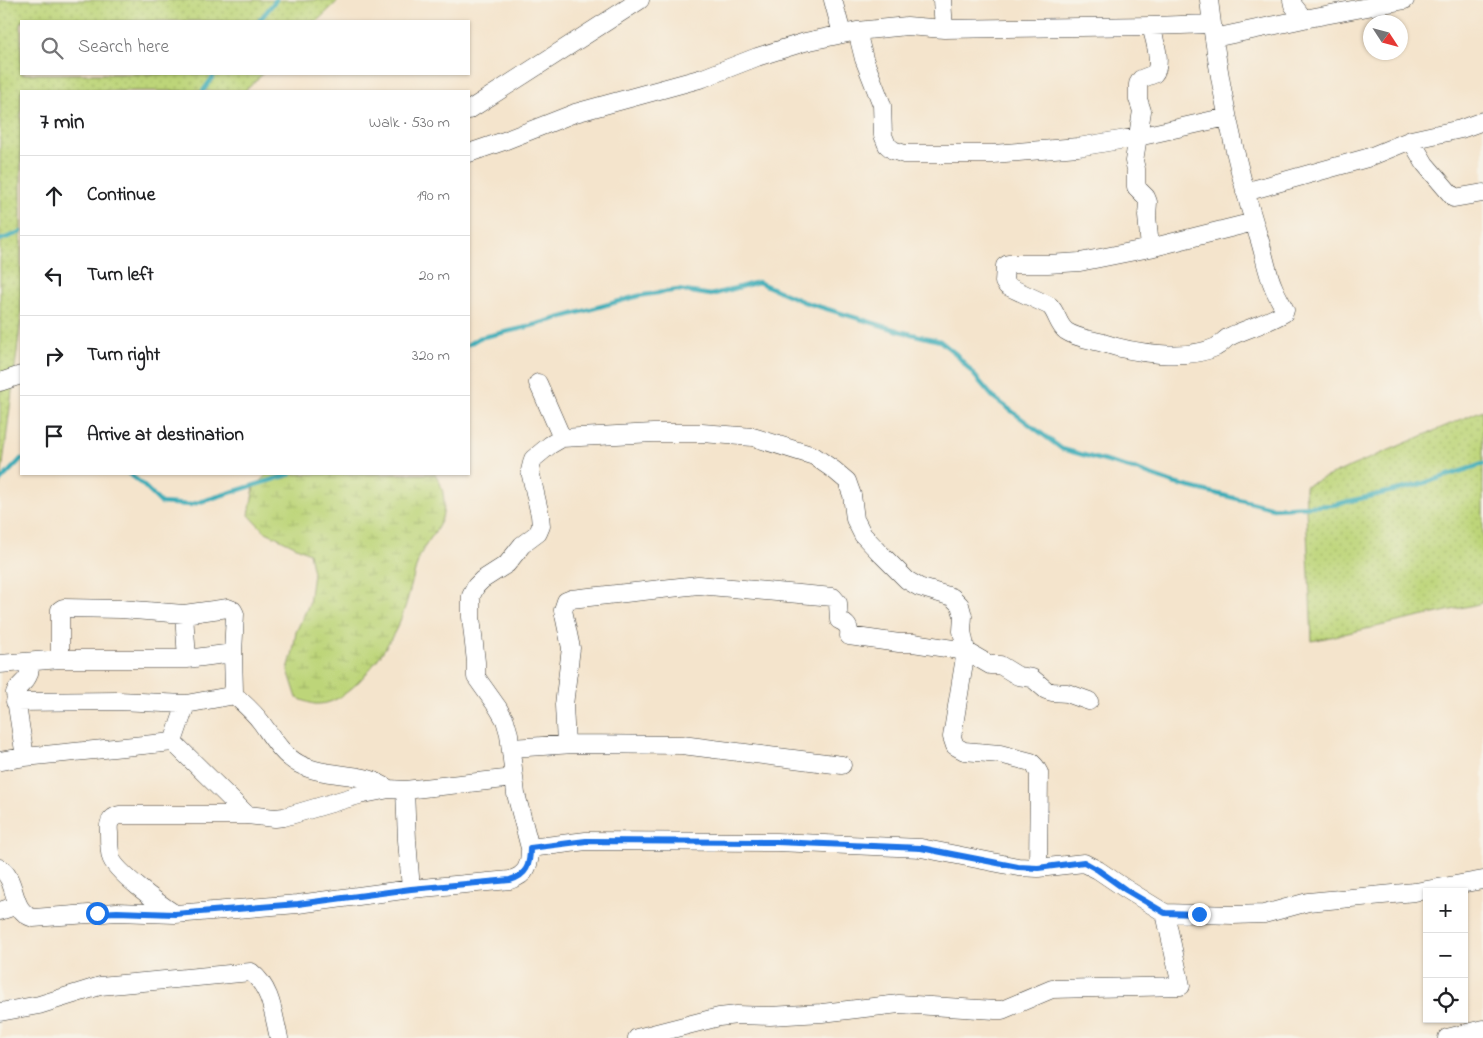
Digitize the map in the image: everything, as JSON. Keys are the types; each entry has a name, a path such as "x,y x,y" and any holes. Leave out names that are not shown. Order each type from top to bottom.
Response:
{"street":[{"path":"470,109 640,0"},
{"path":"833,0 864,59 882,105 883,134 886,145 904,154 993,154 1078,147 1138,137 1227,117"},
{"path":"942,0 944,29"},
{"path":"1209,0 1227,117 1244,192 1254,222 1273,286 1285,312 1260,325 1227,338 1216,347 1198,352 1164,354 1117,348 1068,332 1061,326 1054,310 1050,306 1006,286 1004,282 1005,266 1008,264 1080,262 1150,248 1254,222"},
{"path":"1292,0 1293,5 1304,19"},
{"path":"470,153 575,113 702,78 805,42 850,32 907,26 944,29 1151,26 1213,31 1304,19 1405,0"},
{"path":"1150,248 1147,216 1148,202 1146,196 1136,187 1134,161 1142,111 1138,99 1138,84 1142,79 1154,74 1158,66 1156,43 1151,26"},
{"path":"1244,192 1367,158 1411,140 1461,129 1483,121"},
{"path":"1411,140 1424,164 1454,198 1483,193"},
{"path":"0,382 20,375"},
{"path":"538,383 562,438"},
{"path":"0,868 9,877 18,905 27,916 33,918 117,912 175,914 298,904 411,889 517,878 523,874 528,866 530,848 520,814 509,734 504,720 476,677 471,596 476,586 482,580 507,564 522,545 538,533 541,526 540,514 530,470 533,460 550,445 562,438 653,433 702,433 753,437 814,456 847,481 852,495 855,519 863,535 898,573 919,587 952,597 960,605 963,616 962,631 966,651 952,737 953,742 955,746 964,751 1000,754 1031,762 1035,766 1039,773 1038,868"},
{"path":"566,744 564,705 571,648 563,610 566,601 698,586 833,597 838,603 839,620 846,624 850,630 849,636 966,651 990,665 1000,665 1018,676 1032,678 1046,690 1067,693 1089,702"},
{"path":"60,660 60,610 63,608 121,609 184,614 228,608 233,610 235,614 233,694"},
{"path":"184,614 187,659"},
{"path":"0,664 60,660 187,659 233,653"},
{"path":"25,757 15,693 17,687 27,678 31,662"},
{"path":"15,702 186,704 233,694"},
{"path":"233,694 260,721 274,741 290,758 300,765 318,771 369,779 397,789"},
{"path":"173,742 186,704"},
{"path":"0,761 173,742"},
{"path":"173,742 247,815"},
{"path":"511,748 566,744 682,745 842,764"},
{"path":"175,914 163,907 117,868 111,858 108,831 109,821 113,817 119,815 247,815 275,818 397,789 514,778"},
{"path":"397,789 407,840 411,889"},
{"path":"530,848 586,841 776,842 921,848 1018,867 1038,868 1084,862 1165,913 1264,914 1308,902 1415,892 1483,880"},
{"path":"0,911 18,905"},
{"path":"636,1038 720,1017 737,1015 770,1016 822,1013 899,1004 1002,1010 1052,989 1181,986 1165,913"},
{"path":"0,1012 39,1005 100,986 252,972 260,979 270,994 279,1038"},
{"path":"1447,1038 1483,1030"}],"green space":[{"path":"0,0 339,0 318,20 20,20 20,75 262,75 246,90 20,90 20,327 0,488"},
{"path":"1483,410 1483,603 1312,641 1305,486"},
{"path":"266,475 436,475 441,485 444,499 442,519 420,556 397,628 369,670 344,694 332,701 316,704 297,698 288,670 296,632 309,604 313,573 309,553 264,531 249,515 254,487"}],"waterway":[{"path":"260,20 276,0"},
{"path":"204,90 214,75"},
{"path":"0,240 20,232"},
{"path":"470,343 479,338 523,328 638,296 678,290 711,295 758,282 804,302 903,332 940,341 956,354 993,397 1062,449 1134,469 1173,483 1273,508 1333,505 1418,485 1483,464"},
{"path":"0,481 20,460"},
{"path":"130,475 161,503 190,505 288,475"}],"route":[{"path":"97,913 175,914 298,904 411,889 510,880 517,878 526,870 530,860 530,848 586,841 776,842 921,848 1018,867 1038,868 1084,862 1165,913 1199,914"}]}
